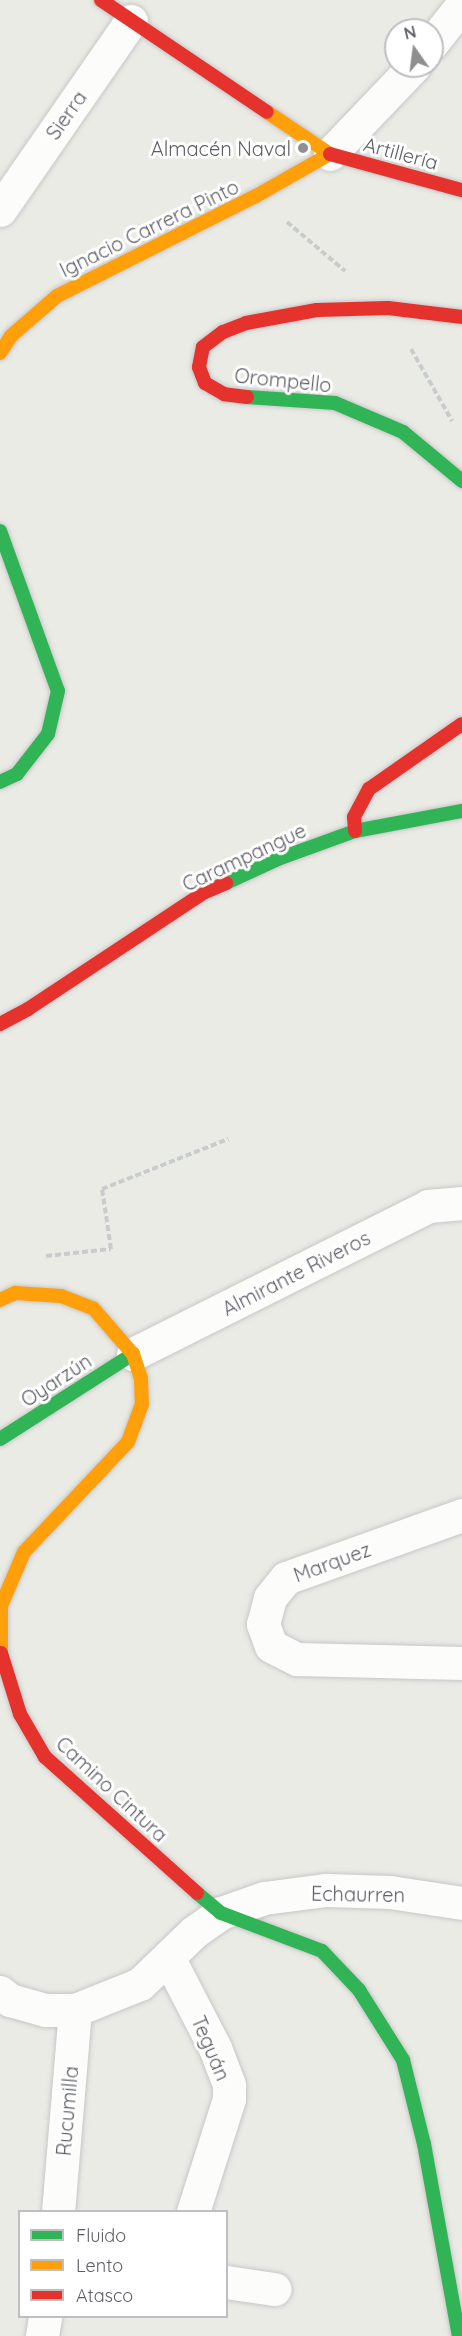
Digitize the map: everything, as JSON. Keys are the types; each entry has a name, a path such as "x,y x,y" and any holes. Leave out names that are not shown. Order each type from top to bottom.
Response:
{"main road":[{"name":"Artillería","path":"100,0 330,154 462,190"},
{"name":"Ignacio Carrera Pinto","path":"0,353 11,336 57,296 256,196 330,154"},
{"name":"Orompello","path":"462,317 388,308 317,310 246,323 223,332 203,347 199,367 205,383 224,394 272,400 335,403 403,432 462,481"},
{"path":"0,531 58,691 48,734 17,774 0,782"},
{"path":"355,831 354,817 369,789 462,724"},
{"name":"Carampangue","path":"0,1024 28,1009 206,892 278,859 355,831 462,811"},
{"name":"Camino Cintura","path":"0,1300 15,1293 61,1296 93,1308 133,1354 141,1378 142,1404 128,1442 76,1494 24,1552 1,1606 1,1654 20,1714 45,1757 221,1913 322,1952 359,1990 403,2060 424,2144 459,2336"},
{"name":"Oyarzún","path":"0,1439 133,1354"}],"street":[{"path":"444,28 462,5"},
{"name":"Sierra","path":"0,210 131,21"},
{"path":"330,154 403,78"},
{"name":"Almirante Riveros","path":"133,1354 428,1206 462,1203"},
{"name":"Marquez","path":"462,1515 286,1578 270,1598 263,1624 271,1646 297,1659 462,1663"},
{"name":"Echaurren","path":"75,2010 140,1983 194,1932 221,1913 264,1898 326,1890 390,1892 462,1903"},
{"name":"Teguán","path":"168,1957 215,2048 229,2085 229,2099 194,2210"},
{"path":"0,1992 10,2000 46,2010 75,2010"},
{"name":"Rucumilla","path":"58,2210 75,2010"},
{"path":"228,2282 274,2289"},
{"path":"42,2336 45,2318"}],"path":[{"path":"15,1293 47,1254 111,1249 102,1189 228,1139"}],"traffic: fast":[{"path":"247,397 335,403 403,432 462,481"},
{"path":"0,531 58,691 48,734 17,774 0,782"},
{"path":"226,883 278,859 355,831 462,811"},
{"path":"0,1439 133,1354"},
{"path":"197,1893 221,1913 322,1951 359,1990 403,2060 424,2144 459,2336"}],"traffic: slow":[{"path":"0,353 11,336 57,296 256,196 330,154 267,112"},
{"path":"0,1300 15,1293 61,1296 93,1308 133,1354 141,1378 142,1404 128,1442 24,1552 1,1606 1,1653"}],"traffic: jam":[{"path":"101,0 267,112"},
{"path":"330,154 462,190"},
{"path":"247,397 224,394 205,383 199,367 203,347 223,332 246,323 317,310 388,308 462,317"},
{"path":"355,831 354,817 369,789 462,724"},
{"path":"0,1024 28,1009 205,892 226,883"},
{"path":"1,1653 20,1714 45,1757 197,1893"}],"place":[{"name":"Almacén Naval","path":"303,148"}]}
